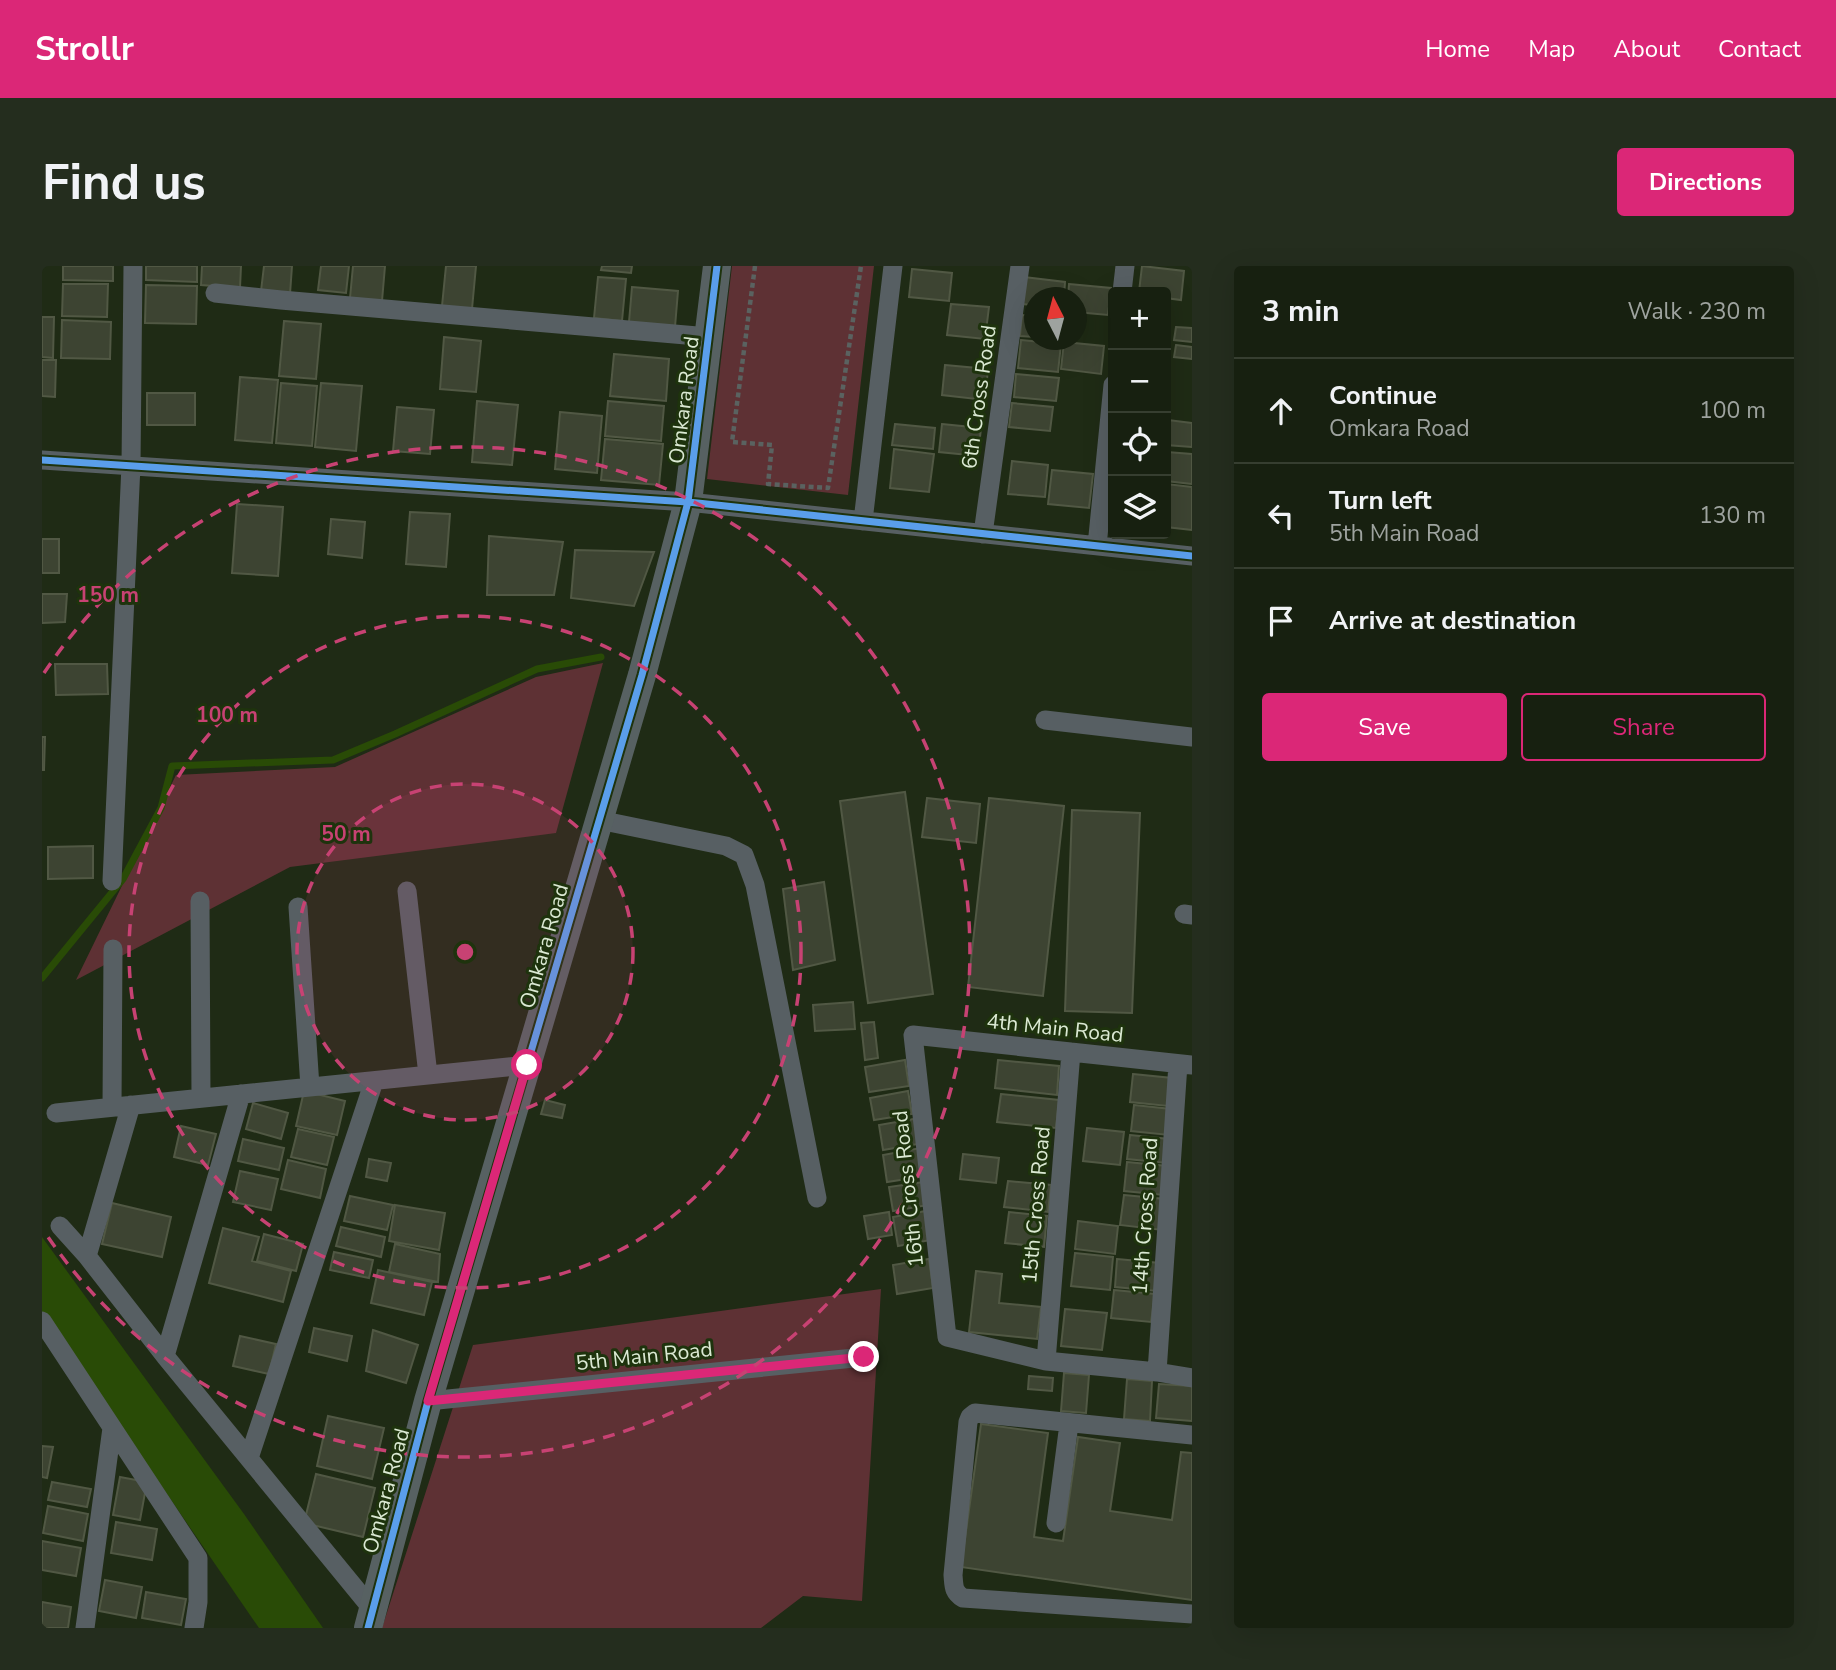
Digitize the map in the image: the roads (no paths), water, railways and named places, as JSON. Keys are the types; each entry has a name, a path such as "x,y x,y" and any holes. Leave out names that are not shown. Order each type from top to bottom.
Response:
{"street":[{"path":"112,881 131,465 133,266"},
{"name":"Omkara Road","path":"370,1622 428,1401 642,675 688,502 717,266"},
{"path":"863,521 892,266"},
{"name":"6th Cross Road","path":"983,534 1020,266"},
{"path":"1123,287 1125,266"},
{"path":"215,293 709,337"},
{"path":"1097,547 1110,413"},
{"path":"42,460 688,502 1192,556"},
{"path":"1045,720 1192,737"},
{"path":"599,820 726,846 744,855 755,885 817,1198"},
{"path":"407,891 428,1075"},
{"path":"200,901 201,1098"},
{"path":"298,908 310,1087"},
{"path":"87,1256 121,1106 113,949"},
{"name":"4th Main Road","path":"913,1035 1185,1065"},
{"name":"16th Cross Road","path":"913,1035 947,1337 1046,1361"},
{"name":"15th Cross Road","path":"1046,1361 1071,1052"},
{"path":"56,1113 527,1065"},
{"name":"14th Cross Road","path":"1157,1372 1185,1065"},
{"path":"249,1458 374,1081"},
{"path":"165,1356 241,1094"},
{"path":"60,1226 249,1458 370,1622"},
{"path":"42,1321 198,1558 198,1602 194,1628"},
{"name":"5th Main Road","path":"428,1401 864,1357"},
{"path":"1046,1361 1192,1378"},
{"path":"1192,1435 975,1413 968,1422 953,1575 954,1588 963,1598 1192,1614"},
{"path":"1056,1523 1069,1424"},
{"path":"85,1628 112,1428"}],"waterway":[{"path":"42,978 123,879 161,808 172,766 333,760 537,669 601,657"}]}
